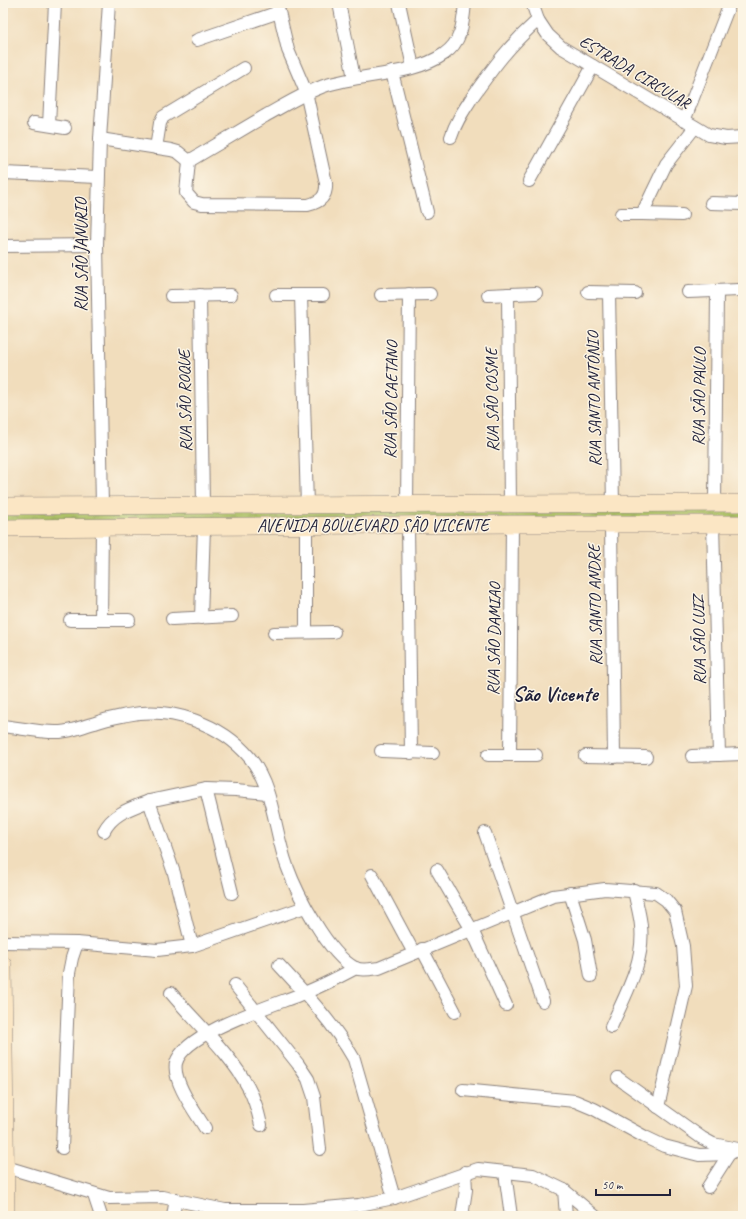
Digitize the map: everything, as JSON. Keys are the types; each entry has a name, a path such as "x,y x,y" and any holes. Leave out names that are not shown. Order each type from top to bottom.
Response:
{"street":[{"path":"50,125 54,3"},
{"name":"RUA SĀO JANURIO","path":"102,506 97,245 98,177 109,3"},
{"path":"339,3 354,78"},
{"path":"399,3 413,67"},
{"path":"189,161 306,92 354,78 392,72 434,60 452,47 459,38 463,26 465,3"},
{"name":"ESTRADA CIRCULAR","path":"532,3 538,20 548,35 561,47 709,135 726,138 743,138"},
{"path":"642,214 666,164 690,124 730,3"},
{"path":"189,161 186,193 194,202 202,204 308,205 316,203 323,198 327,191 306,92 288,50 278,8 196,40"},
{"path":"451,137 457,120 496,63 514,41 538,20"},
{"path":"528,182 593,66"},
{"path":"156,148 160,123 163,117 244,68"},
{"path":"392,72 427,212"},
{"path":"34,123 65,128"},
{"path":"100,139 178,152 189,161"},
{"path":"3,173 98,177"},
{"path":"711,203 743,204"},
{"path":"621,214 682,215"},
{"path":"3,246 97,245"},
{"path":"688,292 739,290"},
{"name":"RUA SĀO PAULO","path":"715,503 717,291"},
{"path":"588,292 635,293"},
{"path":"488,295 536,293"},
{"name":"RUA SANTO ANTÔNIO","path":"609,293 612,504"},
{"name":"RUA SĀO CAETANO","path":"407,505 409,294"},
{"path":"381,295 430,294"},
{"name":"RUA SĀO COSME","path":"508,294 510,505"},
{"name":"RUA SĀO ROQUE","path":"200,295 203,506"},
{"path":"171,296 231,295"},
{"path":"276,295 323,295"},
{"path":"301,295 307,506"},
{"name":"AVENIDA BOULEVARD SÃO VICENTE","path":"3,506 307,506 743,503"},
{"name":"RUA SĀO DAMIAO","path":"510,755 512,524"},
{"name":"RUA SĀO LUIZ","path":"713,524 719,755"},
{"name":"AVENIDA BOULEVARD SÃO VICENTE","path":"3,528 102,526 743,524"},
{"path":"306,525 306,632"},
{"path":"408,525 411,753"},
{"name":"RUA SANTO ANDRE","path":"611,525 614,757"},
{"path":"102,526 102,620"},
{"path":"201,618 204,526"},
{"path":"172,619 232,616"},
{"path":"70,620 129,620"},
{"path":"274,633 334,632"},
{"path":"3,726 59,732 71,731 95,723 129,715 154,713 182,717 216,730 236,743 251,759 263,780 287,866 305,907 341,956 356,968 364,970 379,968 553,896 605,889 656,892 666,900 675,911 683,946 686,986 658,1108"},
{"path":"381,751 433,753"},
{"path":"692,756 742,754"},
{"path":"488,756 536,755"},
{"path":"585,756 646,757"},
{"path":"104,831 109,822 123,812 149,801 206,789 267,793"},
{"path":"206,789 232,893"},
{"path":"149,801 174,873 192,946"},
{"path":"485,833 543,1001"},
{"path":"437,870 472,930 506,1005"},
{"path":"372,875 455,1012"},
{"path":"611,1027 636,969 641,947 641,926 634,890"},
{"path":"570,893 584,940 590,976"},
{"path":"3,942 77,943 157,950 192,946 305,907"},
{"path":"62,1148 69,973 77,943"},
{"path":"3,964 6,1216"},
{"path":"279,965 306,993 345,1043 354,1059 394,1198"},
{"path":"205,1128 176,1075 176,1064 181,1052 190,1043 206,1033 306,993 356,968"},
{"path":"235,985 298,1064 308,1079 314,1097 320,1149"},
{"path":"171,993 233,1065 248,1086 256,1105 261,1125"},
{"path":"618,1078 702,1138 713,1144 736,1151"},
{"path":"463,1090 576,1101 664,1146 700,1155 736,1151"},
{"path":"708,1187 736,1151"},
{"path":"6,1167 94,1195 109,1198 162,1197 176,1199 225,1213 283,1213 327,1209 394,1198 465,1172 478,1169 533,1175 564,1190 595,1216"},
{"path":"462,1216 466,1190 465,1172"},
{"path":"505,1173 511,1216"},
{"path":"564,1190 566,1216"},
{"path":"94,1195 101,1216"},
{"path":"173,1216 176,1199"}],"green space":[{"path":"743,505 743,522 5,525 3,511"}],"district":[{"name":"São Vicente","path":"555,694"}]}
